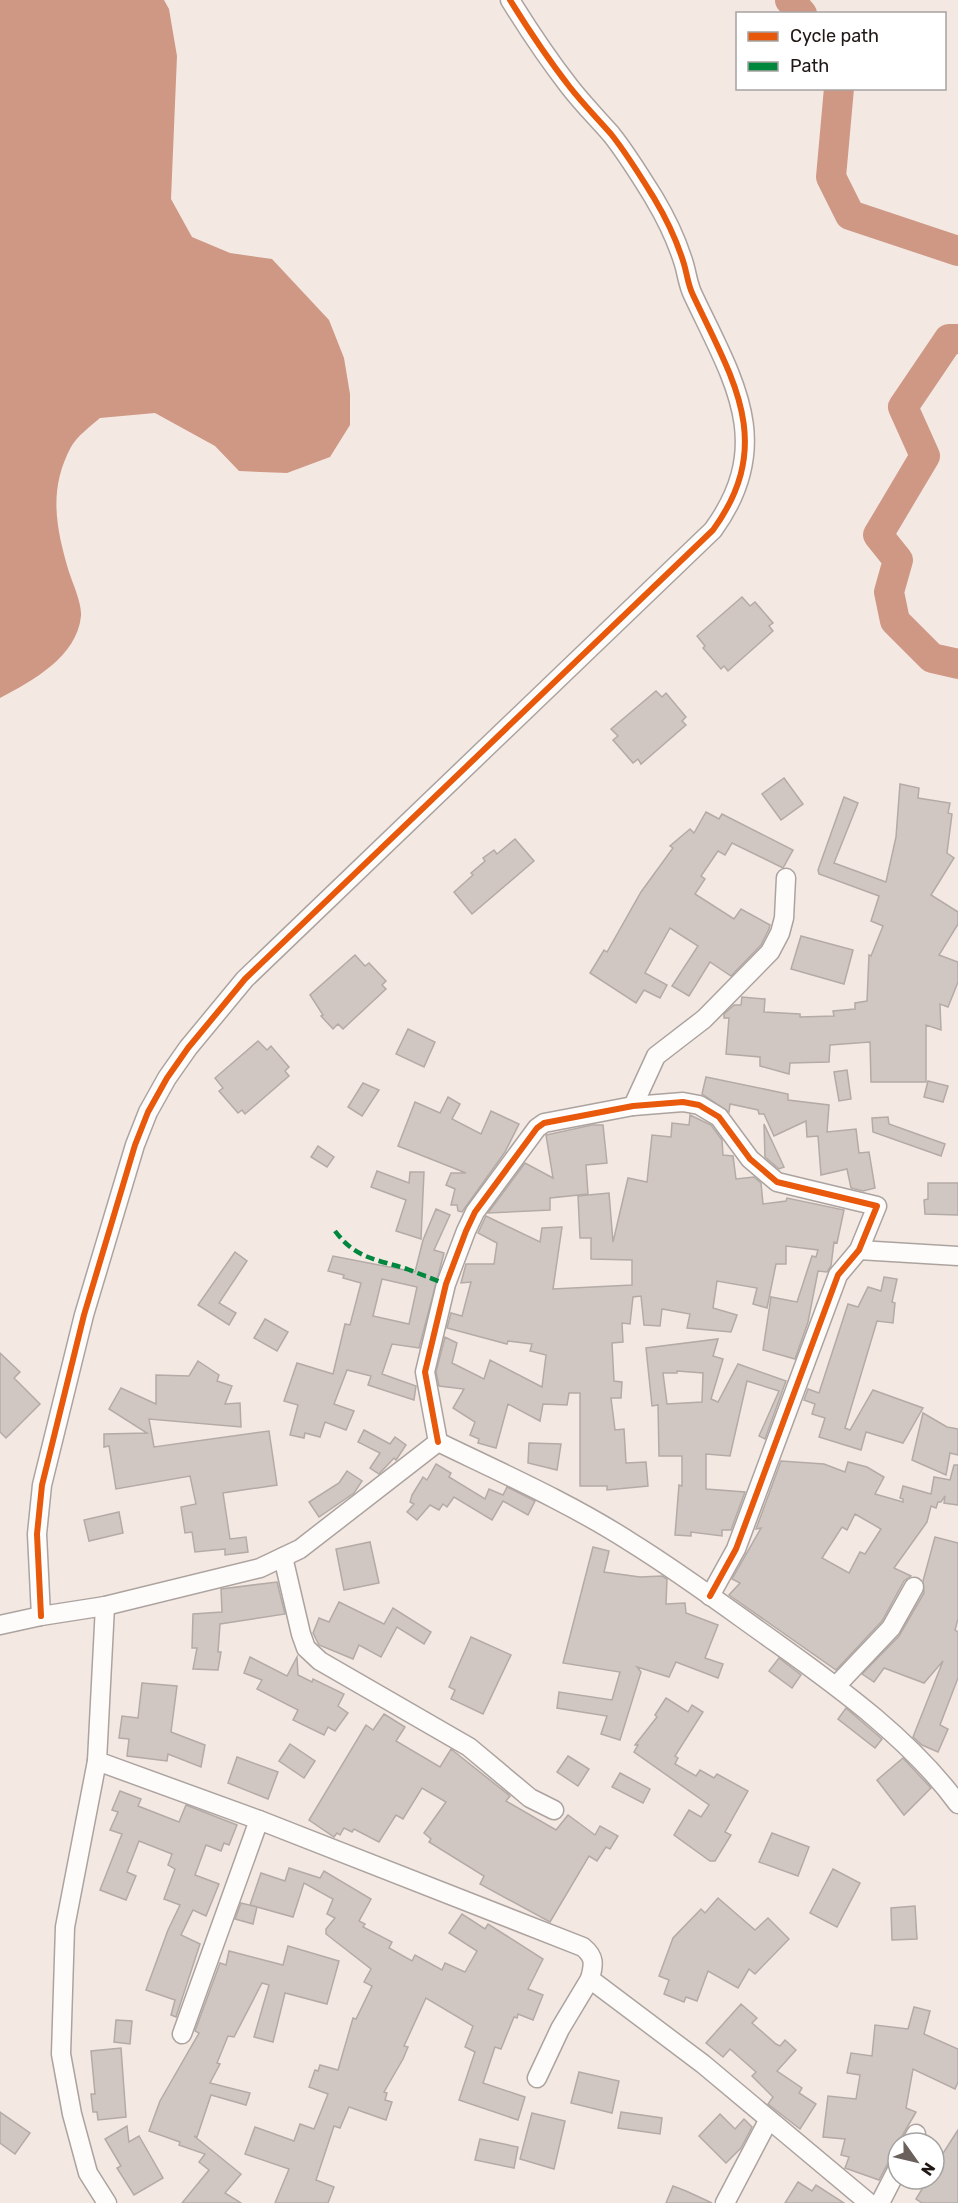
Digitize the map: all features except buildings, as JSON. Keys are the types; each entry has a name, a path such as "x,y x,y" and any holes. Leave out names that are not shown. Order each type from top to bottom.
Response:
{"street":[{"path":"41,1616 37,1534 42,1485 84,1315 135,1145 148,1112 167,1078 188,1047 245,979 713,530 729,509 744,472 746,449 743,417 720,351 691,291 684,264 670,228 655,199 612,136 569,87 510,0"},
{"path":"633,1106 656,1056 704,1019 770,952 780,933 784,918 786,878"},
{"path":"438,1442 427,1388 428,1355 446,1284 475,1212 537,1128 544,1123 633,1106 683,1102 699,1105 719,1117 750,1159 777,1182 877,1206 860,1250 838,1275 735,1548 710,1596"},
{"path":"860,1250 958,1256"},
{"path":"0,1625 105,1606 260,1568 309,1543 438,1442"},
{"path":"438,1442 631,1542 710,1596 836,1686 892,1733 958,1804"},
{"path":"283,1557 306,1648 320,1661 469,1747 530,1798 554,1810"},
{"path":"836,1686 891,1628 914,1587"},
{"path":"105,1606 97,1761 65,1927 61,2054 72,2114 88,2173 107,2203"},
{"path":"97,1761 259,1820 583,1947 590,1953 595,1963 590,1979 560,2029 537,2078"},
{"path":"182,2034 259,1820"},
{"path":"590,1979 703,2064 768,2121 869,2203"},
{"path":"725,2203 768,2121"}],"shaded area":[{"path":"0,0 164,0 169,9 177,56 171,199 192,237 230,253 272,259 329,320 344,358 350,394 350,425 330,457 287,473 239,471 215,446 155,413 100,418 80,435 71,447 59,478 57,494 61,540 81,611 78,631 71,644 51,666 26,684 0,698"}],"waterway":[{"path":"790,0 800,12"},
{"path":"839,90 831,177 850,215 958,251"},
{"path":"958,339 949,339 903,407 925,456 878,535 898,560 889,592 895,621 932,658 958,664"}],"marked path":[{"path":"335,1231 351,1247 367,1257 446,1284"}],"cycle path":[{"path":"41,1616 37,1534 42,1485 84,1315 135,1145 148,1112 167,1078 188,1048 245,979 713,530 732,498 742,469 745,440 742,412 734,384 691,291 675,238 654,198 623,149 561,76 510,0"},
{"path":"438,1442 425,1372 446,1284 475,1212 537,1128 544,1123 633,1106 683,1102 699,1105 719,1117 750,1159 777,1182 877,1206 859,1250 838,1275 736,1549 710,1596"}]}
